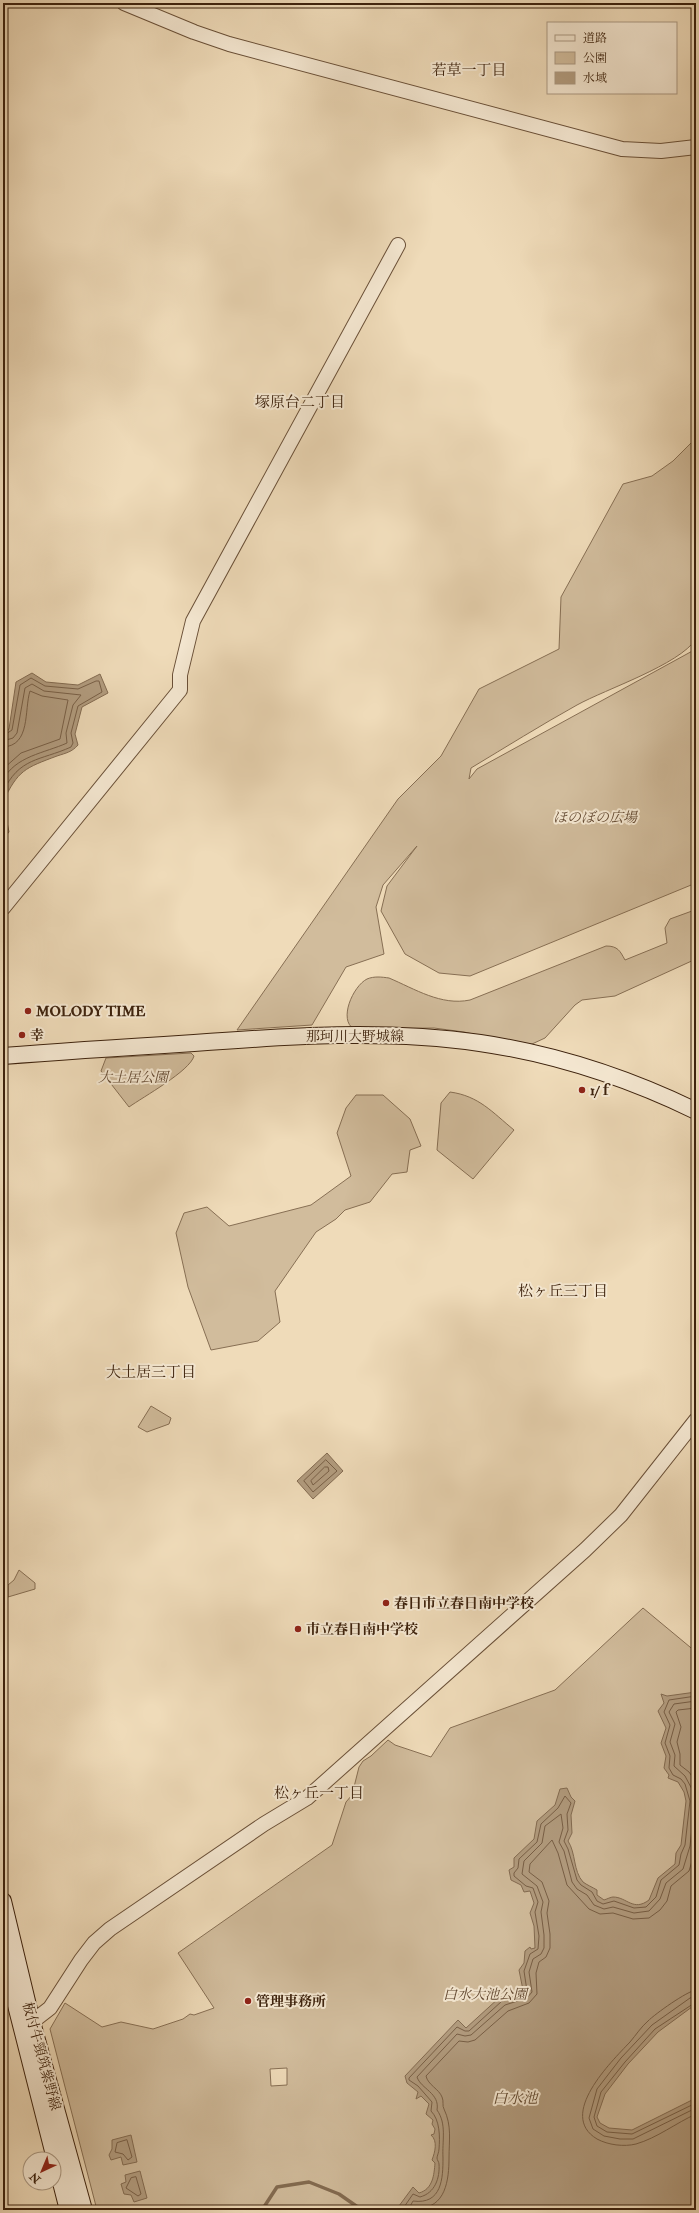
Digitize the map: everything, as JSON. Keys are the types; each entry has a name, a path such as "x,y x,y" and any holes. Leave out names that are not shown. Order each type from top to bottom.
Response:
{"main road":[{"name":"那珂川大野城線","path":"3,1056 313,1035 422,1036 506,1047 587,1068 604,1073 696,1111"},
{"name":"板付牛頸筑紫野線","path":"3,1901 32,2022 84,2210"},
{"name":"板付牛頸筑紫野線","path":"3,1954 68,2210"}],"street":[{"path":"124,3 194,32 229,44 622,150 661,152 696,147"},
{"path":"3,908 180,690 180,675 193,621 398,245"},
{"path":"32,2022 50,2008 81,1960 94,1943 104,1934 130,1914 307,1798 586,1550 621,1515 696,1420"}],"green space":[{"name":"ほのぼの広場","path":"696,438 696,639 687,649 659,667 577,705 471,768 469,779 477,769 696,649 696,883 470,976 439,973 405,954 381,911 387,886 417,846 383,885 376,907 384,954 346,967 312,1025 237,1030 398,799 441,756 479,689 559,649 561,597 623,484 652,476 673,461"},
{"path":"692,911 696,913 696,959 615,996 582,1000 575,1005 545,1038 532,1044 523,1045 464,1032 434,1028 354,1029 349,1025 347,1011 349,1003 357,988 370,978 389,978 438,999 449,1001 470,1000 606,946 616,948 625,960 667,943 665,928 670,919"},
{"name":"大土居公園","path":"191,1053 194,1056 191,1062 184,1069 129,1107 101,1071 106,1058"},
{"path":"450,1092 469,1097 477,1101 492,1111 514,1130 473,1179 437,1150 441,1103"},
{"path":"356,1095 383,1095 410,1119 421,1146 410,1150 407,1172 392,1174 370,1202 345,1210 336,1219 316,1232 275,1291 280,1322 258,1341 211,1350 188,1287 176,1233 184,1213 207,1207 229,1226 311,1205 351,1176 337,1133 346,1108"},
{"path":"151,1406 171,1418 169,1424 147,1432 138,1427"},
{"path":"19,1570 35,1583 35,1589 8,1597 8,1585 14,1580"},
{"name":"白水大池公園","path":"643,1608 696,1652 696,2210 97,2210 50,2029 65,2003 102,2027 121,2022 153,2029 183,2019 190,2014 194,2015 214,2008 178,1953 332,1845 346,1802 352,1795 359,1767 363,1761 371,1756 388,1740 395,1745 431,1757 450,1728 555,1690","holes":["287,2068 287,2085 271,2086 270,2069"]}],"water":[{"path":"32,673 46,682 78,685 100,674 108,693 82,707 75,734 78,745 69,752 30,767 13,783 3,802 3,733 9,729 16,682"},
{"path":"3,802 9,832 3,839"},
{"path":"327,1453 343,1471 313,1499 297,1481"},
{"name":"白水池","path":"696,1692 696,2004 658,2032 628,2064 605,2094 597,2117 600,2123 609,2128 632,2130 696,2098 696,2210 396,2210 413,2187 419,2193 424,2191 430,2185 435,2163 432,2160 435,2150 435,2140 431,2135 434,2134 435,2129 432,2124 433,2120 426,2114 429,2104 421,2096 416,2099 418,2092 407,2083 405,2076 458,2020 466,2028 500,1997 523,1990 519,1970 524,1963 525,1951 530,1947 531,1949 535,1948 534,1926 530,1913 534,1903 530,1891 524,1892 521,1885 511,1880 509,1870 514,1867 514,1858 534,1839 537,1821 555,1805 560,1789 567,1788 571,1797 575,1801 571,1815 572,1833 568,1841 571,1846 580,1878 583,1882 597,1890 597,1895 604,1900 612,1897 639,1905 649,1900 658,1878 675,1864 676,1853 681,1845 686,1801 684,1792 678,1782 668,1778 669,1775 664,1768 666,1756 661,1743 666,1728 658,1711 664,1703 661,1694 667,1696"},
{"path":"131,2135 137,2162 123,2165 121,2157 111,2160 109,2155 112,2149 112,2140"},
{"path":"140,2171 147,2198 134,2202 131,2195 124,2194 121,2184 126,2182 125,2175"}],"waterway":[{"path":"262,2210 277,2187 309,2182 339,2194 362,2210"}],"place":[{"name":"MOLODY TIME","path":"28,1011"},
{"name":"幸","path":"22,1035"},
{"name":"1/ｆ","path":"582,1090"},
{"name":"春日市立春日南中学校","path":"386,1603"},
{"name":"市立春日南中学校","path":"298,1629"},
{"name":"管理事務所","path":"248,2001"}],"district":[{"name":"若草一丁目","path":"469,70"},
{"name":"塚原台二丁目","path":"300,402"},
{"name":"松ヶ丘三丁目","path":"563,1291"},
{"name":"大土居三丁目","path":"151,1372"},
{"name":"松ヶ丘一丁目","path":"319,1793"}]}
